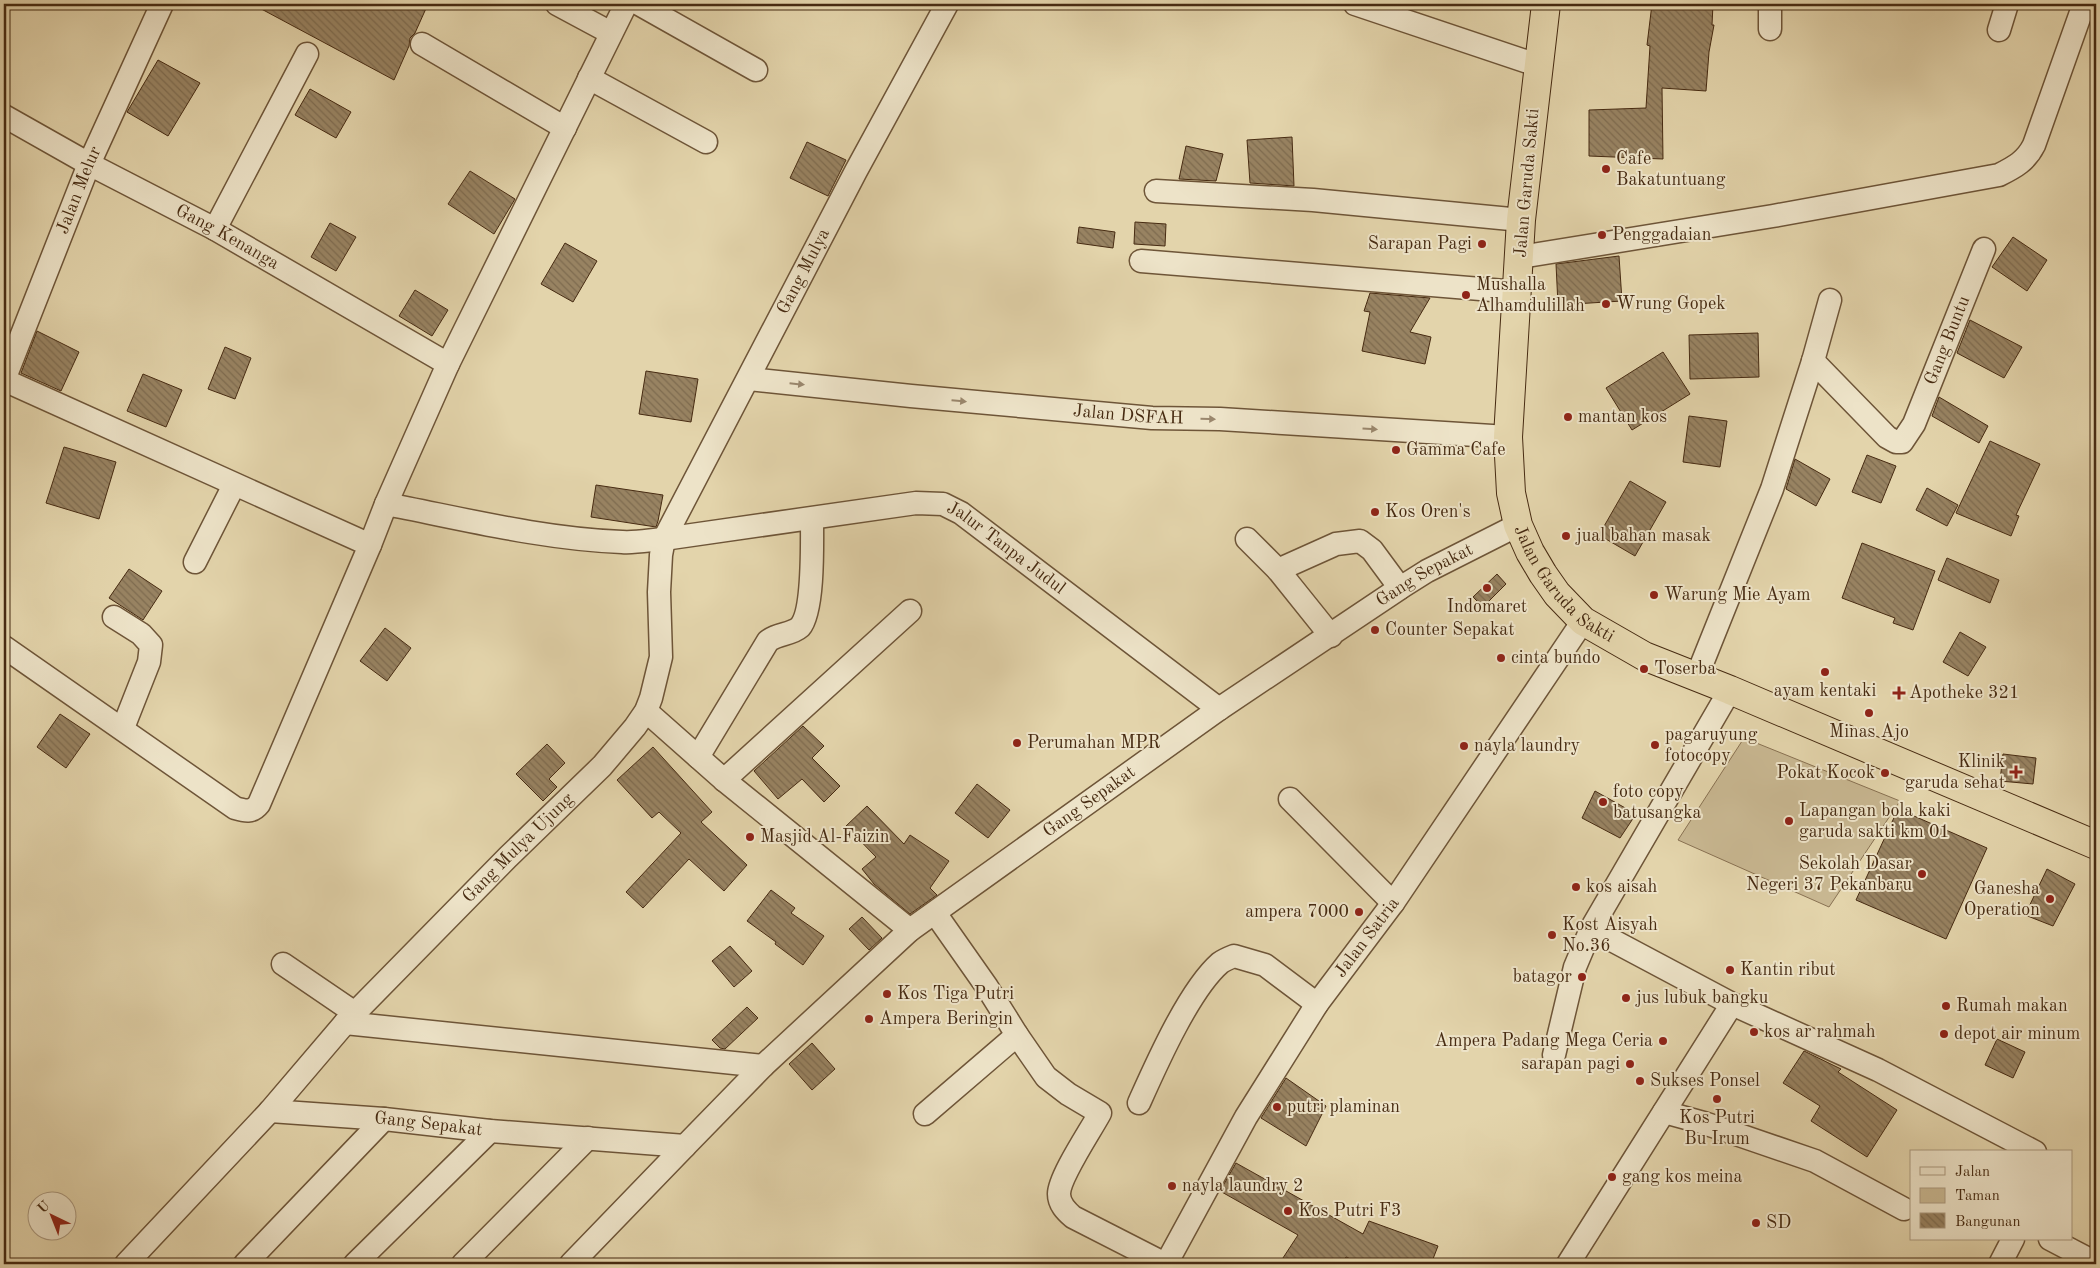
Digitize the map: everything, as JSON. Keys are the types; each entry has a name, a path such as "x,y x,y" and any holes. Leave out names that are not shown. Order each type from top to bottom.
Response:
{"highway":[{"name":"Jalan Garuda Sakti","path":"1546,4 1521,220 1508,437 1511,493 1518,525 1530,552 1543,574 1557,594 1583,621 1644,656 1697,676 2096,845"}],"street":[{"name":"Jalan Melur","path":"4,380 89,164 162,4"},
{"path":"557,4 611,33"},
{"path":"4,646 235,808 246,812 256,808 448,364 626,4"},
{"path":"639,4 756,70"},
{"name":"Gang Mulya","path":"664,539 852,180 947,4"},
{"path":"1355,4 1538,66"},
{"path":"1770,4 1770,29"},
{"path":"1999,30 2007,4"},
{"path":"1520,257 1773,216 1989,176 2008,170 2028,156 2034,145 2084,4"},
{"path":"422,44 565,128"},
{"path":"215,229 308,54"},
{"path":"589,78 706,142"},
{"name":"Gang Kenanga","path":"4,116 89,164 215,229 448,364"},
{"path":"1156,191 1313,200 1521,220"},
{"name":"Gang Buntu","path":"1813,361 1888,437 1896,442 1902,442 1914,424 1984,249"},
{"path":"1141,261 1517,292"},
{"path":"1697,676 1772,489 1813,361 1830,300"},
{"name":"Jalan DSFAH","path":"749,379 1152,418 1220,419 1508,437"},
{"path":"4,380 370,545"},
{"path":"195,562 234,485"},
{"name":"Jalur Tanpa Judul","path":"386,504 534,533 624,542 664,539 925,502 943,504 961,513 1219,709"},
{"path":"698,757 768,641 777,636 792,632 798,628 805,617 810,581 812,519"},
{"name":"Gang Sepakat","path":"270,1111 384,1119 490,1131 685,1146 763,1066 910,930 1219,709 1331,636 1400,588 1427,571 1518,525"},
{"name":"Gang Mulya Ujung","path":"270,1111 350,1018 508,857 613,754 646,711 661,657 659,592 664,539"},
{"path":"1247,539 1278,570 1331,636"},
{"path":"1278,570 1336,544 1357,540 1364,542 1372,550 1400,588"},
{"path":"724,780 910,611"},
{"path":"114,617 141,634 151,645 149,662 123,728"},
{"name":"Jalan Satria","path":"1165,1264 1246,1117 1316,1004 1393,903 1583,621"},
{"path":"1554,1055 1575,967 1591,929 1730,690"},
{"path":"646,711 724,780 910,930"},
{"path":"1290,799 1393,903"},
{"path":"934,913 987,987 1046,1077 1068,1094 1100,1113 1063,1178 1059,1194 1062,1207 1073,1217 1165,1264"},
{"path":"1591,929 1732,1004 1878,1070 2031,1150"},
{"path":"1139,1103 1153,1070 1189,1003 1221,962 1234,956 1265,965 1316,1004"},
{"path":"282,964 350,1018 763,1066"},
{"path":"1568,1264 1732,1004"},
{"path":"925,1114 1017,1035"},
{"path":"126,1264 270,1111"},
{"path":"1664,1112 1704,1123 1815,1161 1904,1209"},
{"path":"245,1264 384,1119"},
{"path":"355,1264 490,1131"},
{"path":"463,1264 588,1138"},
{"path":"571,1264 685,1146"},
{"path":"2000,1264 2012,1240"},
{"path":"2052,1240 2096,1263"}],"green space":[{"name":"Lapangan bola kaki garuda sakti km 01","path":"1744,738 1900,801 1829,907 1678,840"}],"building":[{"path":"252,4 428,4 415,33 410,38 409,46 394,80"},
{"path":"1652,4 1713,4 1712,25 1714,25 1709,52 1706,91 1662,88 1663,159 1589,156 1589,110 1646,108 1650,46 1647,45"},
{"path":"158,60 200,83 168,136 127,112"},
{"path":"310,89 351,112 336,138 295,115"},
{"path":"1292,137 1294,186 1250,183 1247,140"},
{"path":"807,142 846,160 828,196 790,178"},
{"path":"1186,146 1223,154 1216,181 1179,179"},
{"path":"470,171 515,199 494,234 448,204"},
{"path":"1135,222 1166,224 1165,246 1134,244"},
{"path":"330,223 356,237 336,271 311,257"},
{"path":"1079,227 1115,232 1113,248 1077,243"},
{"path":"2013,237 2047,260 2027,291 1992,267"},
{"path":"565,243 597,261 573,302 541,284"},
{"path":"1619,256 1622,301 1558,305 1556,264"},
{"path":"415,290 448,310 432,336 399,316"},
{"path":"1370,293 1430,298 1410,332 1431,337 1425,364 1362,351 1370,312 1364,311"},
{"path":"1970,320 2022,347 2004,378 1957,353"},
{"path":"37,331 79,352 61,391 21,373"},
{"path":"1758,333 1759,377 1690,379 1689,335"},
{"path":"225,347 251,358 235,399 208,389"},
{"path":"1663,352 1690,394 1632,430 1606,388"},
{"path":"646,371 698,379 691,422 639,414"},
{"path":"143,374 182,390 166,427 127,411"},
{"path":"1939,397 1988,426 1979,443 1932,416"},
{"path":"1689,416 1727,421 1720,467 1683,462"},
{"path":"1990,441 2040,464 2016,515 2019,516 2011,536 1956,513"},
{"path":"64,447 116,462 99,519 46,503"},
{"path":"1867,455 1896,466 1881,503 1852,492"},
{"path":"1795,459 1830,479 1816,506 1786,489"},
{"path":"1630,481 1666,502 1635,556 1599,535"},
{"path":"596,485 663,495 656,527 591,517"},
{"path":"1927,488 1958,505 1947,526 1916,510"},
{"path":"1862,543 1935,571 1913,630 1893,623 1895,618 1842,598"},
{"path":"1947,558 1999,580 1990,603 1938,580"},
{"path":"129,569 162,591 143,620 109,598"},
{"path":"1497,574 1506,584 1483,607 1473,597"},
{"path":"385,628 411,648 387,681 360,661"},
{"path":"1960,632 1986,647 1968,676 1943,662"},
{"path":"60,714 90,734 66,768 37,747"},
{"path":"803,726 824,746 812,758 840,786 824,802 802,779 778,799 754,771"},
{"path":"547,744 565,763 549,779 557,787 543,801 516,774"},
{"path":"653,747 712,812 701,822 747,865 724,891 689,859 643,908 626,892 681,833 659,812 652,818 617,780"},
{"path":"2003,754 2036,758 2033,784 2000,781"},
{"path":"977,784 1010,810 988,838 955,813"},
{"name":"foto copy batusangka","path":"1595,791 1636,814 1620,838 1582,818"},
{"path":"867,806 904,844 910,835 949,861 930,888 937,895 910,914 874,884 862,869 876,857 846,826"},
{"name":"Sekolah Dasar Negeri 37 Pekanbaru","path":"1898,809 1987,848 1946,939 1856,900"},
{"name":"Ganesha Operation","path":"2047,869 2075,884 2053,926 2025,915"},
{"path":"771,890 795,908 791,913 824,936 803,965 747,921"},
{"path":"862,917 882,938 869,950 849,929"},
{"path":"730,946 752,971 734,987 712,961"},
{"path":"747,1007 758,1018 725,1049 720,1048 712,1040"},
{"path":"1997,1039 2025,1052 2013,1078 1985,1065"},
{"path":"812,1043 835,1069 812,1090 789,1064"},
{"path":"1804,1051 1841,1069 1838,1072 1897,1110 1867,1157 1811,1121 1820,1106 1783,1083"},
{"path":"1286,1078 1326,1106 1306,1146 1261,1118"},
{"path":"1236,1163 1363,1234 1369,1221 1438,1246 1431,1264 1361,1264 1346,1257 1342,1264 1279,1264 1298,1235 1220,1191"}],"place":[{"name":"Cafe Bakatuntuang","path":"1606,169"},
{"name":"Penggadaian","path":"1602,235"},
{"name":"Sarapan Pagi","path":"1482,244"},
{"name":"Mushalla Alhamdulillah","path":"1466,295"},
{"name":"Wrung Gopek","path":"1606,304"},
{"name":"mantan kos","path":"1568,417"},
{"name":"Gamma Cafe","path":"1396,450"},
{"name":"Kos Oren's","path":"1375,512"},
{"name":"jual bahan masak","path":"1566,536"},
{"name":"Indomaret","path":"1487,588"},
{"name":"Warung Mie Ayam","path":"1654,595"},
{"name":"Counter Sepakat","path":"1375,630"},
{"name":"cinta bundo","path":"1501,658"},
{"name":"Toserba","path":"1644,669"},
{"name":"ayam kentaki","path":"1825,672"},
{"name":"Apotheke 321","path":"1899,693"},
{"name":"Minas Ajo","path":"1869,713"},
{"name":"Perumahan MPR","path":"1017,743"},
{"name":"pagaruyung fotocopy","path":"1655,745"},
{"name":"nayla laundry","path":"1464,746"},
{"name":"Klinik garuda sehat","path":"2016,772"},
{"name":"Pokat Kocok","path":"1885,773"},
{"name":"foto copy batusangka","path":"1603,802"},
{"name":"Lapangan bola kaki garuda sakti km 01","path":"1789,821"},
{"name":"Masjid Al-Faizin","path":"750,837"},
{"name":"Sekolah Dasar Negeri 37 Pekanbaru","path":"1922,874"},
{"name":"kos aisah","path":"1576,887"},
{"name":"Ganesha Operation","path":"2050,899"},
{"name":"ampera 7000","path":"1359,912"},
{"name":"Kost Aisyah No.36","path":"1552,935"},
{"name":"Kantin ribut","path":"1730,970"},
{"name":"batagor","path":"1582,977"},
{"name":"Kos Tiga Putri","path":"887,994"},
{"name":"jus lubuk bangku","path":"1626,998"},
{"name":"Rumah makan","path":"1946,1006"},
{"name":"Ampera Beringin","path":"869,1019"},
{"name":"kos ar rahmah","path":"1754,1032"},
{"name":"depot air minum","path":"1944,1034"},
{"name":"Ampera Padang Mega Ceria","path":"1663,1041"},
{"name":"sarapan pagi","path":"1630,1064"},
{"name":"Sukses Ponsel","path":"1640,1081"},
{"name":"Kos Putri Bu Irum","path":"1717,1099"},
{"name":"putri plaminan","path":"1277,1107"},
{"name":"gang kos meina","path":"1612,1177"},
{"name":"nayla laundry 2","path":"1172,1186"},
{"name":"Kos Putri F3","path":"1288,1211"},
{"name":"SD","path":"1756,1223"}]}
